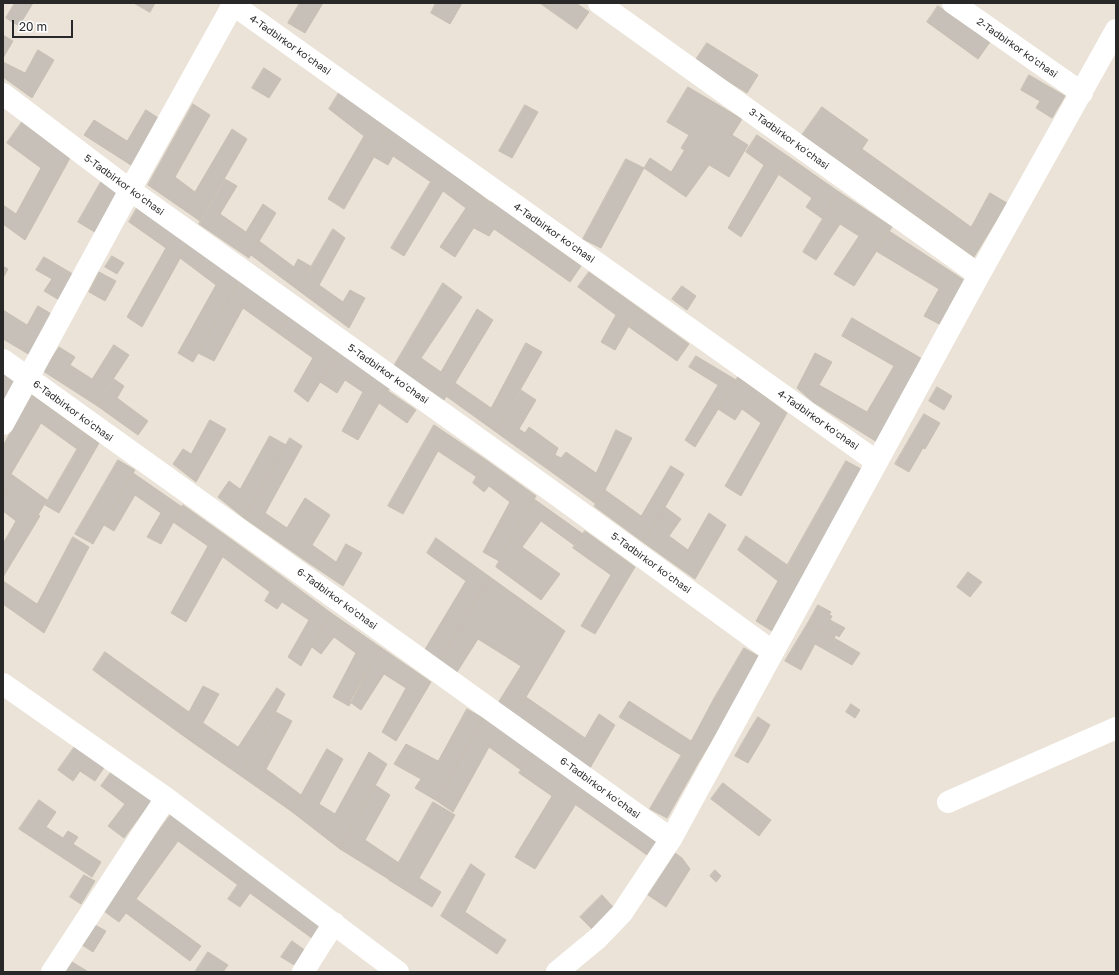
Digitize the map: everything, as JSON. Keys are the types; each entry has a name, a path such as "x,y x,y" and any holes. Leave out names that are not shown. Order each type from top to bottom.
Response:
{"street":[{"name":"3-Tadbirkor koʻchasi","path":"599,3 979,276"},
{"name":"2-Tadbirkor koʻchasi","path":"953,3 1082,93"},
{"path":"3,424 233,4"},
{"name":"4-Tadbirkor koʻchasi","path":"233,4 877,462"},
{"path":"557,972 598,938 622,913 670,839 979,276 1116,30"},
{"name":"5-Tadbirkor koʻchasi","path":"3,94 130,190 550,490 773,652"},
{"name":"6-Tadbirkor koʻchasi","path":"3,360 670,839"},
{"path":"3,684 166,798 398,972"},
{"path":"948,802 1116,728"},
{"path":"52,972 166,798"},
{"path":"303,972 334,923"}],"building":[{"path":"15,3 33,3 19,26 6,18"},
{"path":"134,3 155,3 150,12"},
{"path":"300,3 323,3 305,33 288,23"},
{"path":"436,3 462,3 450,24 431,13"},
{"path":"540,3 576,3 589,12 577,29"},
{"path":"938,6 990,42 978,59 927,22"},
{"path":"3,35 13,41 3,58"},
{"path":"707,43 758,75 747,93 695,61"},
{"path":"38,50 54,60 32,98 3,77 3,62 25,73"},
{"path":"264,68 281,79 269,98 252,88"},
{"path":"1029,75 1065,96 1052,118 1036,108 1040,101 1021,90"},
{"path":"688,87 742,119 732,135 748,145 729,177 681,148 689,135 667,122"},
{"path":"340,91 390,129 344,209 328,199 364,136 329,109"},
{"path":"193,104 210,115 175,177 195,192 232,129 247,139 200,221 148,185"},
{"path":"525,105 538,112 512,158 499,151"},
{"path":"822,107 868,140 849,168 802,135"},
{"path":"146,110 163,121 134,167 84,135 94,120 127,141"},
{"path":"22,122 70,158 25,240 3,224 3,205 16,214 41,168 7,143"},
{"path":"390,129 441,165 431,182 393,156 388,165 374,157"},
{"path":"757,135 789,157 741,237 728,228 764,165 746,152"},
{"path":"862,149 911,184 898,203 849,168"},
{"path":"685,150 709,165 686,197 644,168 650,158 671,172"},
{"path":"789,157 839,192 823,219 806,207 812,198 778,174"},
{"path":"626,159 644,168 601,248 583,239"},
{"path":"441,165 490,202 455,257 440,247 466,208 443,191 404,256 391,248"},
{"path":"225,179 237,186 220,214 246,232 263,204 276,213 249,258 199,224"},
{"path":"101,182 121,194 98,234 78,222"},
{"path":"911,184 949,211 936,230 898,203"},
{"path":"839,192 892,227 854,286 834,274 859,236 840,224 816,260 803,252"},
{"path":"990,193 1007,203 974,257 936,230 949,211 971,227"},
{"path":"491,201 541,236 529,253 494,229 489,236 474,228"},
{"path":"137,208 188,244 142,327 127,317 166,248 129,222"},
{"path":"333,229 345,238 319,285 343,302 350,290 365,298 349,328 298,290"},
{"path":"889,231 967,282 941,325 924,316 939,289 876,251"},
{"path":"540,237 581,266 570,282 529,253"},
{"path":"259,241 294,267 298,259 312,267 298,290 251,255"},
{"path":"188,244 240,279 193,362 178,353 216,285 180,258"},
{"path":"112,256 124,263 117,274 105,267"},
{"path":"44,257 76,276 61,301 44,291 52,279 36,270"},
{"path":"3,266 8,269 3,278"},
{"path":"99,272 116,281 105,301 89,292"},
{"path":"589,272 639,308 615,350 601,342 616,315 578,287"},
{"path":"240,279 289,316 278,333 243,308 214,361 198,353"},
{"path":"443,283 462,297 421,358 441,372 477,309 493,320 444,400 394,366"},
{"path":"682,286 696,296 687,310 672,299"},
{"path":"38,306 53,315 30,355 3,339 3,310 27,325"},
{"path":"639,308 689,344 677,361 629,327"},
{"path":"289,316 338,352 308,402 294,391 313,358 278,333"},
{"path":"852,318 924,360 877,442 813,402 797,388 815,353 832,362 819,385 867,412 894,366 842,336"},
{"path":"526,343 542,352 496,432 446,396 455,383 491,408"},
{"path":"114,345 129,355 96,405 43,371 59,347 75,357 70,365 92,379"},
{"path":"338,352 390,388 379,403 358,440 342,431 363,392 345,380 337,393 320,382"},
{"path":"696,356 736,380 695,447 685,440 718,385 689,367"},
{"path":"3,372 21,384 3,409"},
{"path":"738,377 787,413 741,496 725,486 761,423 742,409 735,420 718,409"},
{"path":"114,379 124,386 117,398 148,421 138,435 96,405"},
{"path":"937,387 952,396 944,410 929,401"},
{"path":"521,390 536,400 519,429 525,433 529,427 558,448 546,468 496,432"},
{"path":"388,391 416,410 407,423 379,403"},
{"path":"32,395 86,434 77,449 41,423 11,474 47,500 38,515 3,489 3,446"},
{"path":"924,414 940,423 925,449 909,440"},
{"path":"210,420 226,429 196,482 173,464 183,449 191,454"},
{"path":"434,425 486,460 477,477 438,451 403,514 388,506"},
{"path":"616,430 632,438 596,504 546,468 555,455 561,458 566,452 596,473"},
{"path":"86,434 99,443 59,513 45,505"},
{"path":"270,436 286,445 244,518 218,497 229,481 240,489"},
{"path":"290,438 302,446 265,513 287,528 305,498 330,515 303,559 244,518"},
{"path":"909,440 923,448 909,472 895,464"},
{"path":"118,460 135,470 93,544 75,534"},
{"path":"486,460 536,496 499,561 483,552 510,502 489,486 484,492 473,483"},
{"path":"846,461 863,470 803,576 787,566"},
{"path":"671,466 684,474 643,542 594,506 605,490 641,516"},
{"path":"133,473 182,507 161,544 147,537 161,513 135,495 114,531 104,525"},
{"path":"3,489 40,516 3,577 3,544 16,521 3,511"},
{"path":"534,499 583,534 574,545 541,521 522,547 560,574 541,600 496,567"},
{"path":"183,505 232,540 186,622 171,613 208,546 173,522"},
{"path":"665,507 681,519 669,536 688,550 709,513 726,525 695,579 643,542"},
{"path":"585,531 635,567 595,634 581,626 611,575 573,548"},
{"path":"746,536 803,576 772,631 756,621 778,581 738,550"},
{"path":"73,537 89,547 44,633 3,604 3,581 37,604"},
{"path":"436,538 490,577 440,661 424,651 466,581 427,553"},
{"path":"232,540 280,575 270,592 223,557"},
{"path":"346,544 362,553 343,586 303,559 312,545 336,562"},
{"path":"968,572 982,582 970,597 957,587"},
{"path":"280,575 331,613 301,666 288,657 309,620 282,602 277,609 265,601"},
{"path":"490,577 565,631 515,713 498,703 521,666 478,639 457,672 440,661"},
{"path":"818,605 831,612 829,615 832,616 830,620 845,628 839,637 836,635 834,638 808,623"},
{"path":"331,613 380,647 349,706 333,697 356,653 334,637 321,654 312,647"},
{"path":"808,623 860,653 852,665 815,644 801,670 785,661"},
{"path":"380,647 431,682 396,741 382,732 406,688 384,674 361,710 350,702"},
{"path":"744,648 760,657 731,709 714,699"},
{"path":"105,652 151,685 138,703 93,670"},
{"path":"151,685 189,712 203,686 219,694 192,742 138,703"},
{"path":"277,688 285,694 241,776 192,742 203,723 238,747"},
{"path":"526,697 585,738 599,714 615,725 590,768 515,713"},
{"path":"714,699 731,709 697,765 619,717 629,701 691,741"},
{"path":"851,704 860,710 855,718 846,712"},
{"path":"467,709 483,718 437,801 415,788 421,779 394,764 406,744 438,761"},
{"path":"276,712 292,721 266,769 301,795 291,811 241,776"},
{"path":"758,717 770,725 763,738 750,730"},
{"path":"483,718 534,752 521,770 489,747 453,812 437,801"},
{"path":"750,730 763,738 748,763 735,756"},
{"path":"76,745 105,766 95,781 80,771 73,781 58,770"},
{"path":"327,749 343,759 319,804 335,814 369,752 387,764 340,849 291,811"},
{"path":"534,752 586,788 535,869 515,857 552,796 519,773"},
{"path":"681,756 697,765 667,818 650,809"},
{"path":"112,771 152,800 124,838 108,826 125,804 101,786"},
{"path":"723,783 771,820 759,836 711,799"},
{"path":"375,785 390,795 365,840 399,863 389,880 340,849"},
{"path":"586,788 658,839 647,855 576,805"},
{"path":"39,800 56,812 46,827 63,838 68,831 78,837 73,844 101,862 92,877 19,829"},
{"path":"433,802 455,815 419,878 441,892 432,907 389,880"},
{"path":"172,813 249,869 238,885 178,841 154,874 136,861"},
{"path":"675,853 682,858 690,869 666,907 648,895"},
{"path":"136,861 154,874 136,899 118,886"},
{"path":"471,864 485,874 465,912 506,940 497,954 441,916"},
{"path":"249,869 324,925 313,939 250,893 240,907 228,899"},
{"path":"715,870 721,876 716,882 710,876"},
{"path":"84,875 95,881 81,904 70,897"},
{"path":"118,886 201,946 190,961 126,913 119,922 101,909"},
{"path":"602,895 615,909 593,930 580,917"},
{"path":"95,925 106,931 93,952 82,945"},
{"path":"292,941 306,951 296,966 281,957"},
{"path":"208,952 228,965 223,972 195,972"},
{"path":"72,962 87,971 87,972 65,972"}]}
